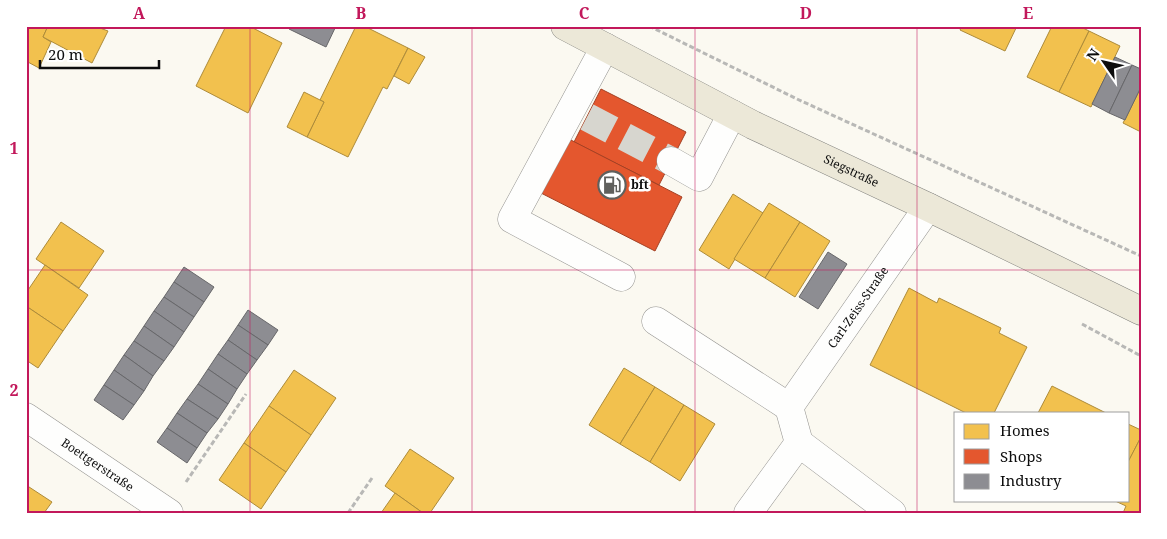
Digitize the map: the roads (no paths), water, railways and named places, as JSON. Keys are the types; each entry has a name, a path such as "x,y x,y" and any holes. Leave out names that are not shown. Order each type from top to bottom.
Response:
{"main road":[{"name":"Siegstraße","path":"565,26 732,114 1141,311"}],"street":[{"path":"605,47 580,112 512,219 621,277"},
{"path":"671,161 699,177 732,114"},
{"name":"Carl-Zeiss-Straße","path":"789,408 928,207"},
{"path":"656,321 789,408 799,443 892,513"},
{"name":"Boettgerstraße","path":"26,417 168,512"},
{"path":"748,513 799,443"}],"tunnel":[{"path":"587,117 671,161"}],"place":[{"name":"bft","path":"612,185"}]}
